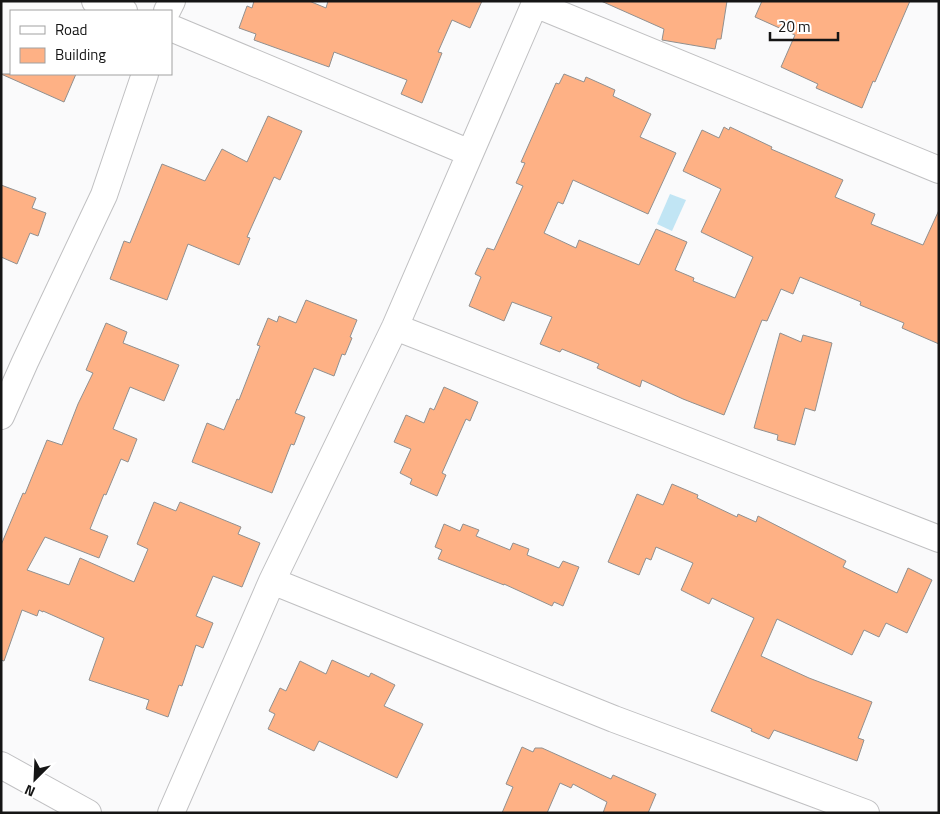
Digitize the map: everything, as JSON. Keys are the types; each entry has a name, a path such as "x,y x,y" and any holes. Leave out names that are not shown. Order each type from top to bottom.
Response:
{"street":[{"path":"95,1 121,10"},
{"path":"171,813 272,581 395,327 536,2 939,170"},
{"path":"172,28 470,153"},
{"path":"1,416 104,195 145,75"},
{"path":"395,327 939,540"},
{"path":"272,581 614,719 866,813"},
{"path":"1,765 88,813"}],"water":[{"path":"670,194 686,200 672,231 657,224"}],"building":[{"path":"254,1 309,1 326,8 328,1 482,1 470,28 452,20 438,52 442,53 422,103 401,94 407,80 334,52 329,67 254,40 256,34 239,28 247,6 252,8"},
{"path":"601,1 727,1 721,39 717,39 715,49 662,40 664,29"},
{"path":"762,1 910,1 862,108 816,88 818,84 781,67 795,35 755,17"},
{"path":"1,74 76,75 64,102"},
{"path":"564,74 584,82 586,77 615,90 613,96 651,114 640,137 676,153 648,214 573,180 563,204 558,202 544,233 576,248 579,240 639,265 656,229 687,242 675,270 694,278 693,281 735,298 753,257 701,232 721,189 683,171 702,130 719,138 724,127 729,130 730,127 772,147 771,149 843,180 835,197 875,214 871,224 923,245 939,210 939,344 902,328 904,323 860,305 861,302 800,277 793,294 781,289 767,321 762,320 724,415 642,380 640,387 597,368 599,364 562,349 560,352 540,344 552,317 512,302 504,321 469,306 481,277 475,274 487,248 494,250 523,186 516,183 525,163 521,162 556,83 559,84"},
{"path":"268,116 302,131 280,180 274,177 247,237 250,238 239,265 188,244 167,300 110,279 124,241 130,243 162,164 205,181 222,149 247,162"},
{"path":"1,185 36,198 32,208 46,213 38,236 30,233 17,264 1,257"},
{"path":"306,300 357,320 350,337 352,338 345,355 342,354 334,376 314,368 295,413 305,417 294,445 291,444 272,493 192,462 207,423 224,430 237,399 239,400 260,346 257,345 268,318 277,322 279,316 296,323"},
{"path":"106,323 127,332 123,343 179,365 164,401 130,387 113,429 137,439 128,462 121,459 90,529 108,536 99,558 45,537 27,570 69,585 80,558 134,582 148,549 137,544 154,502 176,511 180,502 241,527 238,534 260,543 242,587 213,576 196,616 213,623 203,648 196,645 182,686 179,685 168,717 146,709 149,700 89,680 104,638 43,611 39,610 37,616 22,610 4,661 1,660 1,545 23,493 25,494 47,440 62,445 78,404 93,373 86,370"},
{"path":"780,333 801,342 803,335 832,343 815,411 805,408 795,445 777,440 778,435 754,428"},
{"path":"444,387 478,402 470,421 466,419 442,473 446,475 437,496 410,484 412,479 400,473 411,449 394,442 406,415 424,423 430,408 434,410"},
{"path":"672,484 698,495 697,498 737,517 738,514 756,522 758,516 846,561 843,567 897,593 908,568 932,580 907,633 886,623 879,637 864,630 852,655 777,619 761,656 809,678 872,702 858,738 864,740 857,761 774,730 769,739 751,731 752,729 711,711 754,618 712,598 709,604 681,590 693,563 656,547 651,560 646,558 639,575 608,562 637,494 663,505"},
{"path":"444,524 460,531 463,524 479,530 476,536 510,550 513,543 529,549 527,555 559,568 563,561 579,567 563,606 554,602 552,606 504,584 438,559 442,550 435,547"},
{"path":"332,660 369,677 371,673 395,685 384,706 423,724 397,778 319,741 314,751 268,729 275,714 269,711 280,688 286,691 300,661 326,674"},
{"path":"522,747 533,752 535,748 542,748 611,779 613,775 656,794 648,813 603,813 607,802 573,784 571,788 560,783 547,813 502,813 513,787 506,784"}]}
